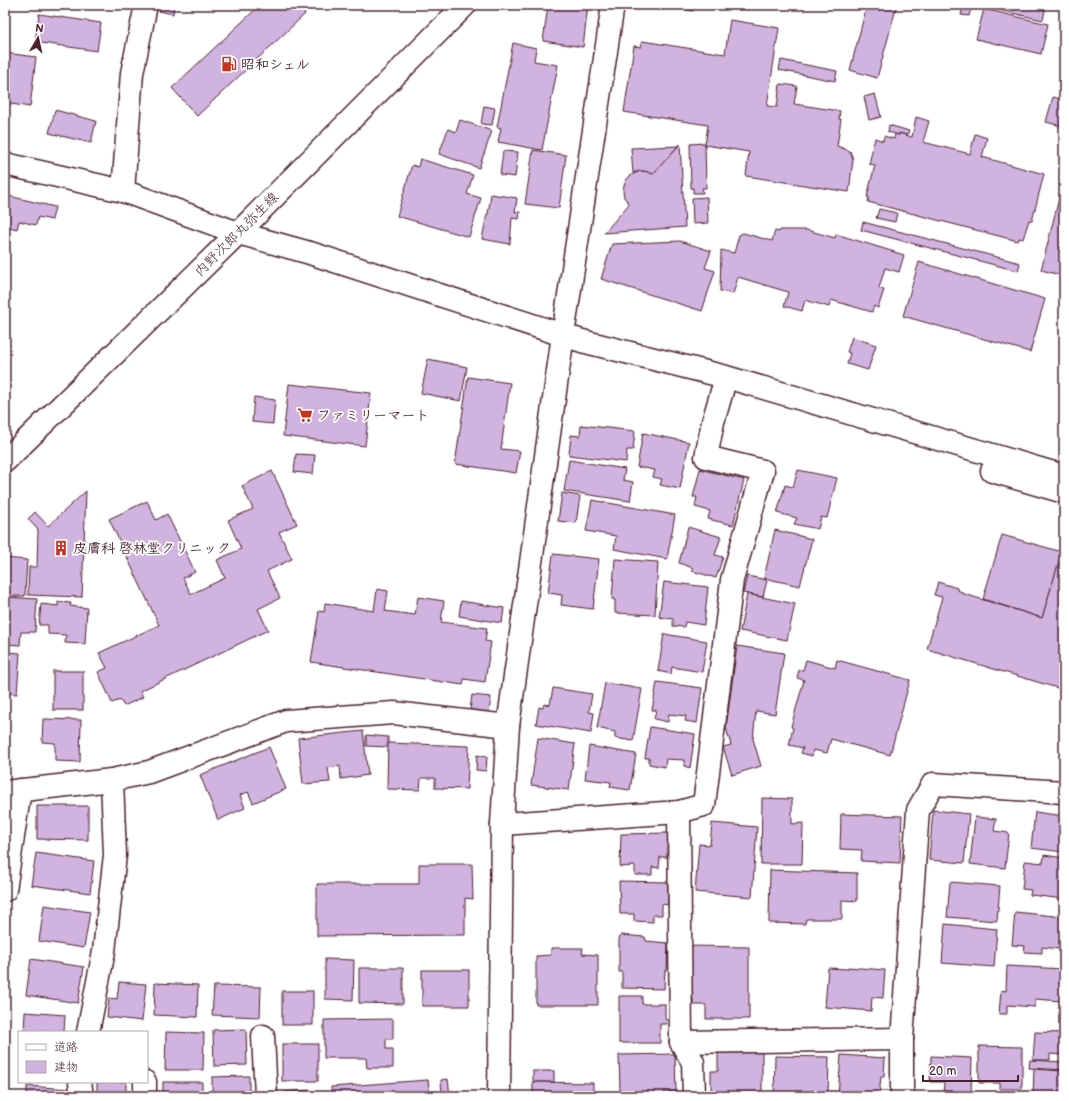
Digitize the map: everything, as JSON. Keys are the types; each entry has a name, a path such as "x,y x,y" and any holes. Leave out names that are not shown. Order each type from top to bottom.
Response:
{"street":[{"path":"123,191 132,73 146,5"},
{"name":"内野次郎丸弥生線","path":"5,461 238,232 465,5"},
{"path":"499,1096 502,824 508,726 573,338 613,5"},
{"path":"5,164 123,191 238,232 573,338 722,391 1064,492"},
{"path":"573,338 726,377 1064,476"},
{"path":"502,824 679,812 704,805 732,580 763,470 706,457 713,422 722,391"},
{"path":"5,890 12,791 112,780 149,772 286,721 394,713 508,726"},
{"path":"88,1031 104,951 115,855 112,780"},
{"path":"902,1096 902,1040 918,810 933,784 1064,792"},
{"path":"679,812 681,1042 693,1062 694,1096"},
{"path":"263,1036 266,1096"},
{"path":"681,1042 902,1040"},
{"path":"80,1083 82,1096"},
{"path":"145,1083 145,1096"}],"building":[{"path":"160,5 174,5 173,14 159,11"},
{"path":"260,5 296,5 305,14 197,116 172,88"},
{"path":"548,5 588,5 583,47 543,41"},
{"path":"659,5 694,5 693,11"},
{"path":"867,5 897,5 877,78 850,70"},
{"path":"963,5 972,5 969,16 961,15"},
{"path":"995,5 1046,5 1043,20 994,9"},
{"path":"984,9 1048,24 1041,54 976,39"},
{"path":"39,14 101,23 97,51 35,42"},
{"path":"730,20 779,28 767,106 777,107 780,84 797,86 794,104 840,111 839,119 841,119 837,146 850,151 853,159 849,192 746,176 749,152 705,145 708,125 624,112 634,46 641,47 642,41 725,54"},
{"path":"513,43 536,48 534,61 558,65 542,150 498,142 501,128 497,127"},
{"path":"5,53 36,57 30,107 5,103"},
{"path":"781,60 837,71 835,81 779,70"},
{"path":"875,94 881,117 869,120 864,97"},
{"path":"1053,97 1064,100 1064,116 1061,126 1046,122"},
{"path":"484,106 495,108 492,125 481,124"},
{"path":"55,110 96,121 91,143 49,133"},
{"path":"916,117 929,121 923,142 970,154 975,134 987,138 982,157 1044,174 1032,221 1029,220 1023,239 1019,238 1018,241 868,202 869,197 867,197 875,165 869,164 875,138 883,141 884,136 894,139 895,134 899,135 899,133 912,137"},
{"path":"460,120 492,131 479,168 439,154 448,129 456,132"},
{"path":"889,125 909,131 907,135 899,133 899,135 888,132"},
{"path":"705,143 706,188 702,188 703,193 693,193 693,188 691,188 690,144"},
{"path":"680,144 685,227 604,233 629,204 624,197 623,191 627,179 631,175 640,171 653,174"},
{"path":"678,146 653,174 645,171 633,173 631,148"},
{"path":"533,150 566,155 559,208 525,204"},
{"path":"503,151 518,152 515,177 500,175"},
{"path":"420,159 473,175 467,194 481,198 469,237 397,216 412,165 418,167"},
{"path":"1064,178 1064,276 1041,270"},
{"path":"491,194 517,198 515,212 520,212 519,219 512,218 510,244 482,239"},
{"path":"5,195 55,207 52,220 38,217 36,225 19,221 17,229 5,226"},
{"path":"707,197 708,223 693,224 692,198"},
{"path":"879,209 897,213 895,222 876,218"},
{"path":"863,222 1020,263 1018,271 861,230"},
{"path":"780,230 807,230 835,238 836,234 904,255 899,272 885,268 879,288 884,290 878,308 874,306 872,312 831,300 829,307 805,300 802,311 784,306 788,292 738,277 733,294 720,291 721,250 734,253 739,235 743,233 772,241 775,231 779,232"},
{"path":"680,241 711,251 705,268 715,271 702,311 601,279 612,244"},
{"path":"919,262 1045,299 1030,352 903,316"},
{"path":"852,337 876,345 868,370 847,364 850,353 847,352"},
{"path":"428,359 467,367 461,401 421,393"},
{"path":"468,377 510,383 501,449 520,451 516,473 455,464"},
{"path":"289,384 371,393 365,446 283,436"},
{"path":"254,397 275,400 273,424 252,422"},
{"path":"581,425 635,431 633,450 627,450 626,462 569,455 571,435 580,436"},
{"path":"643,433 689,442 680,489 660,485 662,479 653,477 655,470 637,467"},
{"path":"296,454 315,455 313,474 294,472"},
{"path":"569,460 625,469 623,480 633,482 630,501 564,491"},
{"path":"700,469 744,480 733,525 708,519 710,511 695,507 697,497 693,497"},
{"path":"798,470 837,478 827,518 821,517 818,529 794,524 797,518 777,513 785,485 793,487"},
{"path":"272,471 297,524 279,532 292,559 267,571 280,598 258,609 268,630 140,691 143,697 124,706 120,700 112,703 98,672 107,668 99,653 159,625 109,519 147,501 156,520 167,514 195,572 183,578 191,594 225,578 217,560 241,549 228,520 253,509 242,486"},
{"name":"皮膚科 啓林堂クリニック","path":"86,491 82,597 28,595 29,567 37,567 38,530 28,519 35,512 48,526"},
{"path":"562,493 580,496 576,523 558,521"},
{"path":"592,500 675,515 667,559 614,549 616,536 586,531"},
{"path":"688,527 721,537 715,555 723,557 716,578 692,571 693,568 679,563"},
{"path":"775,530 812,539 800,586 764,578"},
{"path":"1002,535 1062,552 1042,618 983,599"},
{"path":"1062,551 1064,552 1064,690 927,649 942,597 934,595 938,582 957,588 957,590 962,592 961,593 1042,618"},
{"path":"553,554 599,559 593,609 561,605 562,595 548,593"},
{"path":"5,558 27,560 25,596 5,596"},
{"path":"615,559 658,562 655,615 615,613 615,600 612,599"},
{"path":"747,576 767,580 763,597 743,593"},
{"path":"664,582 708,587 704,625 685,622 684,627 673,626 673,619 659,617"},
{"path":"377,589 388,591 385,611 415,615 418,597 444,601 441,622 487,628 485,641 491,642 485,682 464,679 463,685 311,662 319,611 324,612 325,603 374,611"},
{"path":"747,594 795,604 787,640 740,631"},
{"path":"5,597 37,599 35,632 21,632 20,645 5,644"},
{"path":"461,601 504,608 502,623 459,616"},
{"path":"58,602 71,603 70,606 87,608 85,644 65,643 66,635 48,634 48,625 39,625 41,604 58,606"},
{"path":"664,634 707,641 702,672 672,667 671,674 658,671"},
{"path":"737,646 784,653 775,714 756,711 753,739 761,766 732,775 723,747 731,745 726,728"},
{"path":"5,652 20,653 17,694 7,693 6,703 5,703"},
{"path":"806,660 835,668 837,660 910,680 890,755 831,739 827,753 813,750 812,756 801,753 803,748 789,745 793,728 791,727 804,680 797,678 799,670 803,670"},
{"path":"53,671 83,671 83,710 53,710"},
{"path":"657,682 702,688 697,723 685,721 686,716 669,714 668,722 654,719 656,710 652,710"},
{"path":"605,683 642,689 633,741 615,738 615,732 597,728"},
{"path":"553,688 592,694 589,712 594,713 591,733 536,724 539,707 543,708 544,704 550,705"},
{"path":"472,695 491,697 489,712 470,710"},
{"path":"43,719 81,720 80,762 55,761 55,743 42,742"},
{"path":"650,727 695,734 690,768 684,766 684,760 666,759 665,767 649,764 649,758 645,758"},
{"path":"363,731 368,775 341,779 340,766 328,768 330,782 303,784 298,738"},
{"path":"366,735 388,737 388,747 366,746"},
{"path":"538,738 575,744 569,790 531,785"},
{"path":"388,743 469,746 467,789 435,788 435,778 421,778 420,790 387,789"},
{"path":"589,746 636,754 630,790 610,787 611,782 585,779"},
{"path":"269,747 286,789 253,803 248,792 240,795 245,808 218,820 200,775"},
{"path":"477,755 487,757 486,771 476,770"},
{"path":"762,798 792,799 792,824 803,823 802,864 761,864"},
{"path":"37,806 88,806 88,840 37,839"},
{"path":"933,810 969,814 964,863 929,860"},
{"path":"1035,812 1064,816 1064,852 1031,848"},
{"path":"841,814 902,816 900,863 861,861 862,850 840,849"},
{"path":"975,817 996,819 994,831 1009,833 1005,868 970,864"},
{"path":"712,823 757,827 752,897 695,892 699,844 710,845"},
{"path":"668,833 667,857 660,857 659,868 652,867 652,875 635,875 635,866 620,867 621,834"},
{"path":"36,853 94,861 90,893 31,885"},
{"path":"1044,855 1064,858 1064,899 1030,895 1031,890 1022,889 1025,861 1043,863"},
{"path":"419,864 472,864 473,899 465,898 465,935 317,936 317,884 419,884"},
{"path":"770,870 857,873 857,901 842,900 842,919 806,919 805,924 769,923"},
{"path":"619,881 668,882 668,905 662,904 662,915 653,915 653,922 634,921 634,914 620,914"},
{"path":"950,882 1000,886 997,921 947,917"},
{"path":"44,905 90,912 84,948 39,941"},
{"path":"1015,912 1064,917 1064,942 1061,942 1060,949 1042,947 1042,953 1024,952 1025,946 1012,945"},
{"path":"945,924 997,929 994,967 942,963"},
{"path":"621,935 645,937 646,941 668,943 667,970 665,970 664,989 622,988 622,972 619,972 619,938"},
{"path":"687,946 749,947 749,1019 706,1019 706,1005 693,1005 693,999 688,1000"},
{"path":"551,948 583,948 582,954 598,955 598,1005 536,1005 536,956 551,955"},
{"path":"31,959 84,967 78,1003 26,995"},
{"path":"325,959 354,960 353,1000 325,999"},
{"path":"1007,966 1063,969 1061,1001 1035,999 1035,1007 1007,1005 1007,1014 999,1014 1001,990 1006,991"},
{"path":"848,967 885,970 883,998 872,997 871,1011 825,1007 828,968 848,969"},
{"path":"359,968 403,968 403,1004 359,1003"},
{"path":"422,970 469,970 469,1006 422,1006"},
{"path":"119,982 146,984 142,1021 107,1017 109,998 117,999"},
{"path":"155,983 198,985 197,1017 154,1015"},
{"path":"214,986 261,987 260,1017 212,1015"},
{"path":"282,991 313,991 313,1025 282,1025"},
{"path":"619,996 642,996 642,1004 665,1004 667,1024 660,1024 660,1043 619,1043"},
{"path":"25,1012 65,1015 64,1031 24,1031"},
{"path":"393,1019 393,1039 386,1039 386,1049 393,1049 393,1068 367,1068 366,1058 324,1058 324,1020"},
{"path":"246,1029 247,1065 214,1066 213,1030"},
{"path":"166,1032 204,1033 203,1070 165,1070"},
{"path":"1035,1032 1064,1033 1064,1055 1050,1054 1050,1060 1033,1060"},
{"path":"282,1044 318,1044 318,1081 282,1081"},
{"path":"979,1046 1022,1047 1022,1089 1000,1089 1000,1083 979,1083"},
{"path":"718,1051 762,1052 762,1093 711,1093 711,1071 718,1071"},
{"path":"675,1054 676,1092 664,1092 664,1096 624,1096 624,1091 620,1091 619,1055"},
{"path":"841,1055 885,1058 884,1077 881,1077 879,1096 838,1096"},
{"path":"775,1056 829,1057 828,1096 774,1096"},
{"path":"931,1056 972,1058 971,1096 943,1096 944,1082 930,1082"},
{"path":"1030,1060 1064,1062 1064,1070 1029,1068"},
{"path":"1034,1069 1063,1071 1062,1085 1064,1085 1064,1096 1033,1096"},
{"path":"533,1071 554,1071 554,1082 533,1082"},
{"path":"249,1076 249,1096 212,1096 212,1077"},
{"path":"448,1079 450,1096 442,1096 441,1080"},
{"path":"428,1080 430,1096 331,1096 331,1087"},
{"path":"163,1082 202,1082 202,1096 163,1096"},
{"path":"533,1082 593,1083 593,1096 533,1096"},
{"path":"97,1083 126,1083 126,1096 97,1096"},
{"path":"27,1086 70,1089 70,1096 27,1096"},
{"path":"311,1090 312,1096 284,1096 284,1092"}],"place":[{"name":"昭和シェル","path":"229,64"},
{"name":"ファミリーマート","path":"305,415"},
{"name":"皮膚科 啓林堂クリニック","path":"61,548"}]}
